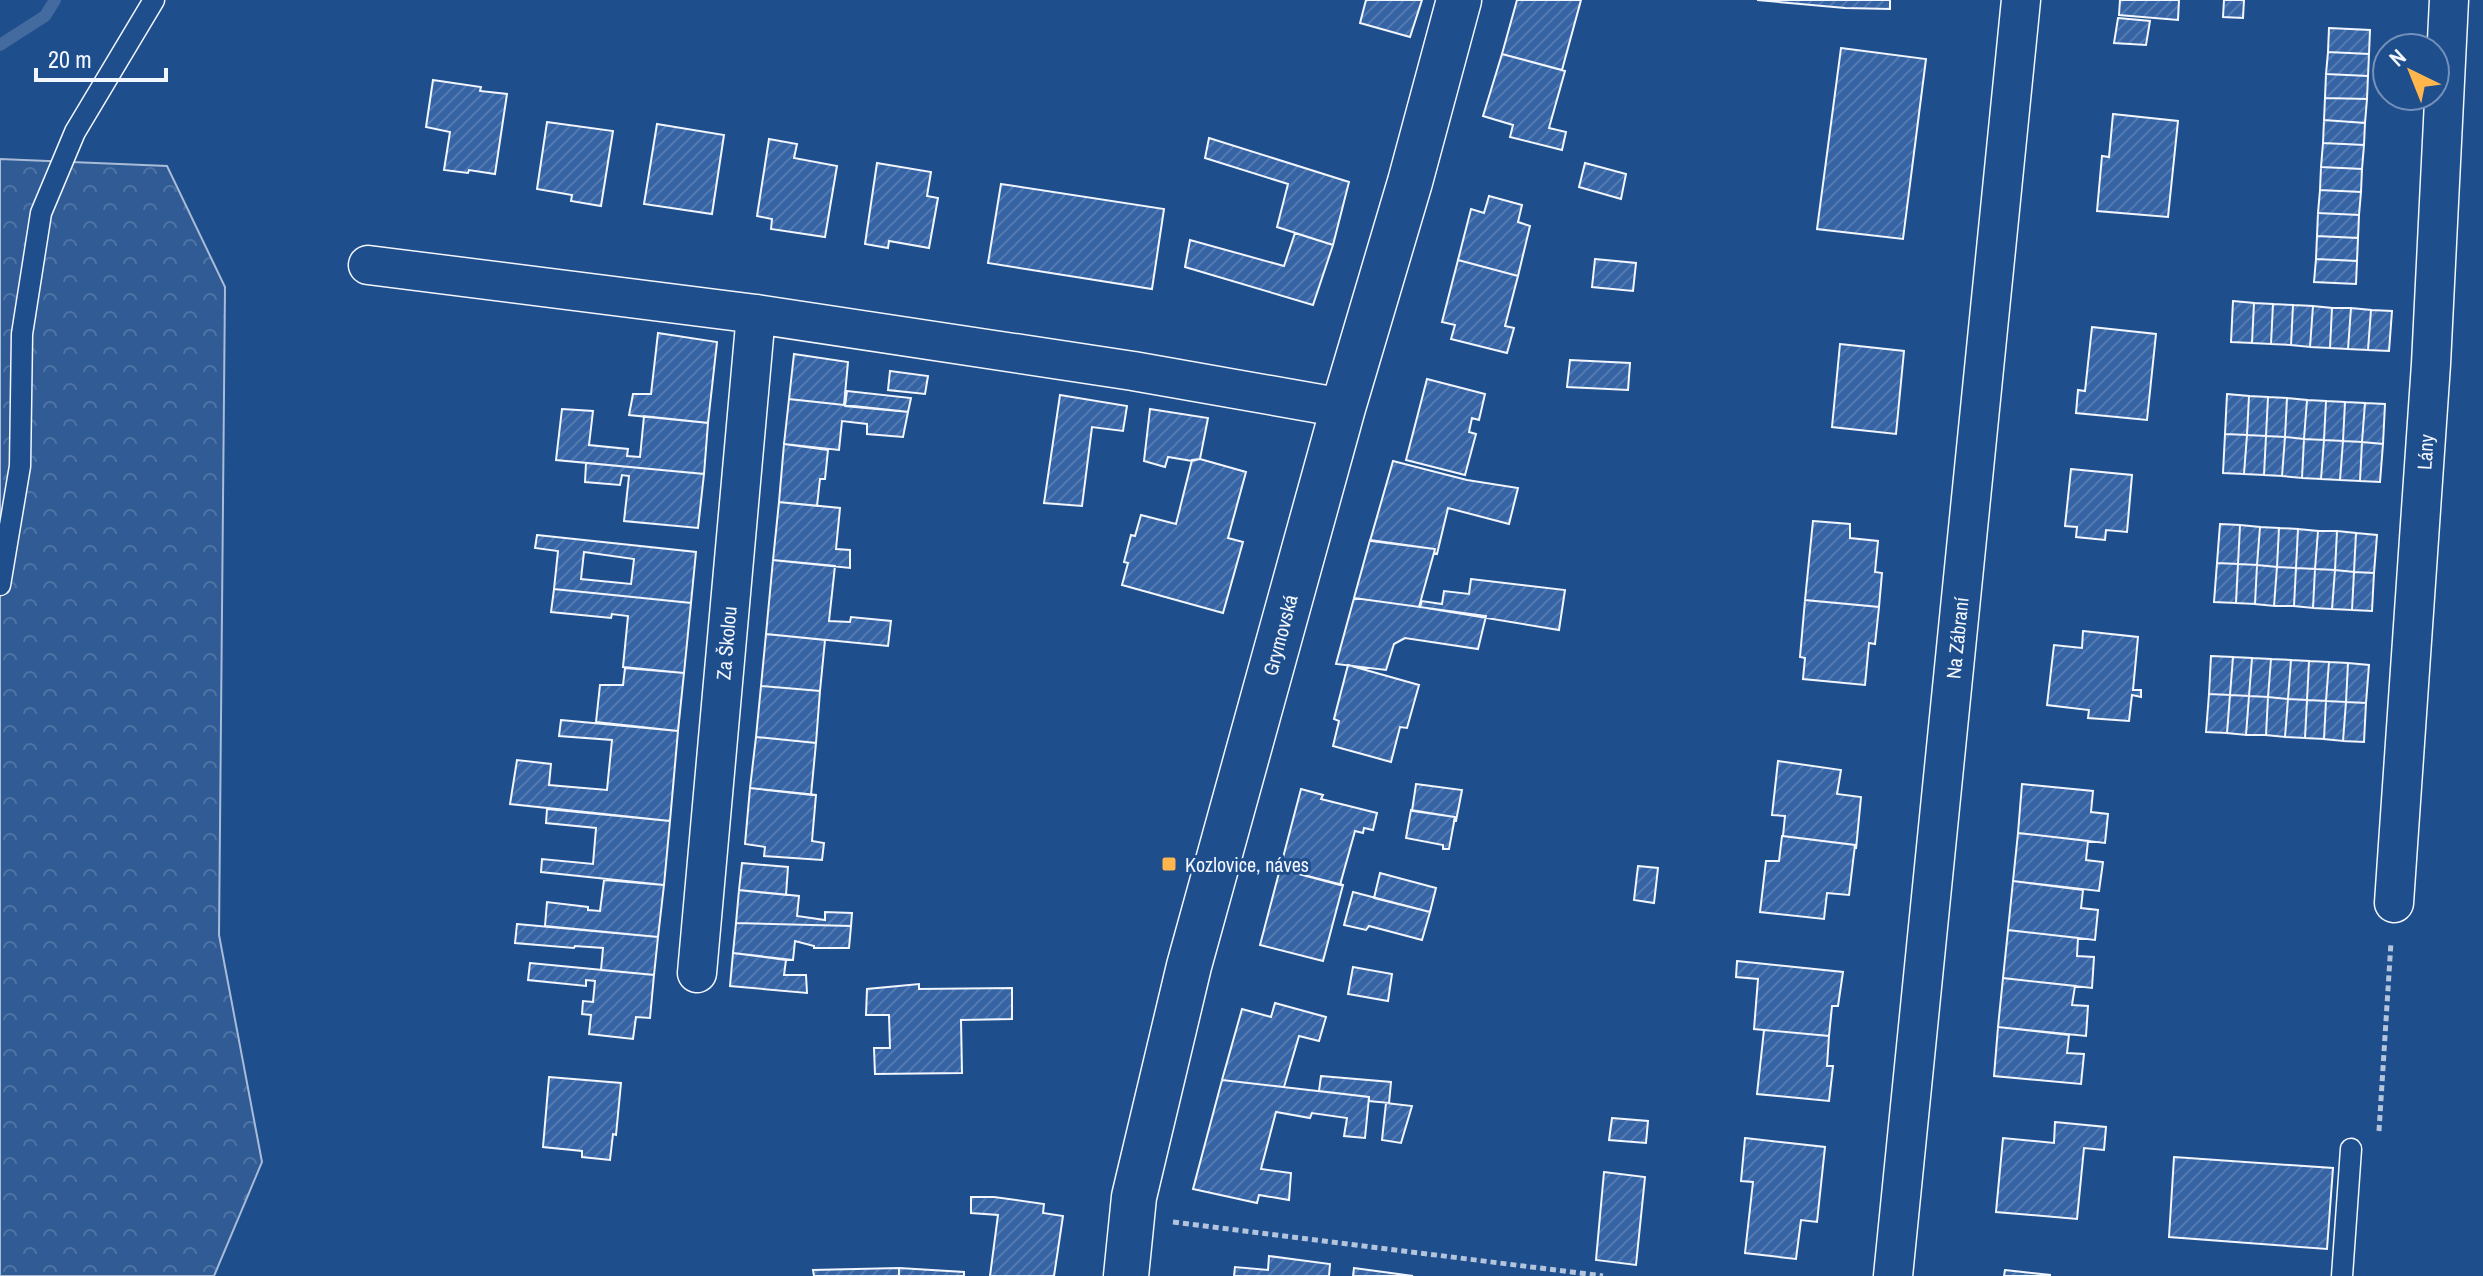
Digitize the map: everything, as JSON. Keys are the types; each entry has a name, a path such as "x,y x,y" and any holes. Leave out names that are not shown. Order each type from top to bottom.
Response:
{"main road":[{"name":"Grymovská","path":"1126,1276 1134,1197 1189,966 1459,0"}],"street":[{"name":"Na Zábraní","path":"1893,1276 2021,0"},
{"name":"Lány","path":"2394,903 2431,364 2449,0"},
{"path":"368,265 756,314 1133,371 1343,408"},
{"name":"Za Školou","path":"697,973 756,314"}],"lane":[{"path":"0,585 20,466 22,334 41,213 75,132 154,0"},
{"path":"2342,1276 2351,1149"}],"path":[{"path":"2379,1135 2394,903"},
{"path":"1132,1217 1603,1276"}],"green space":[{"path":"0,159 167,166 225,287 219,935 262,1162 214,1276 0,1276"}],"building":[{"path":"1366,0 1422,0 1410,37 1360,23"},
{"path":"1517,0 1581,0 1562,70 1502,54"},
{"path":"1757,0 1890,0 1890,9 1845,8"},
{"path":"2120,0 2179,0 2178,20 2119,15"},
{"path":"2224,0 2244,0 2243,18 2223,17"},
{"path":"2118,18 2150,21 2146,45 2114,43"},
{"path":"2329,28 2370,30 2369,54 2328,52"},
{"path":"1841,48 1926,59 1903,239 1817,229"},
{"path":"2328,52 2369,54 2368,76 2326,74"},
{"path":"1502,54 1565,71 1549,128 1566,132 1562,150 1510,137 1513,125 1483,116"},
{"path":"2326,74 2368,76 2367,99 2325,98"},
{"path":"433,80 507,94 495,174 444,170 450,132 426,127"},
{"path":"2325,98 2367,99 2365,123 2324,120"},
{"path":"2113,114 2178,121 2168,217 2097,211 2102,156 2109,157"},
{"path":"2324,120 2365,123 2364,145 2323,143"},
{"path":"547,122 613,131 601,206 571,201 572,195 537,189"},
{"path":"657,124 724,135 712,214 644,204"},
{"path":"1209,138 1349,182 1333,245 1277,227 1288,184 1205,158"},
{"path":"769,139 797,144 794,158 837,166 825,237 771,229 772,219 757,216"},
{"path":"2323,143 2364,145 2362,169 2321,167"},
{"path":"877,163 931,172 927,196 938,198 929,248 889,241 888,248 865,244"},
{"path":"1585,163 1626,174 1621,199 1579,187"},
{"path":"2321,167 2362,169 2361,192 2320,190"},
{"path":"1001,184 1164,209 1152,289 988,263"},
{"path":"2320,190 2361,192 2359,215 2318,213"},
{"path":"1489,196 1522,205 1518,222 1530,226 1518,276 1458,260 1471,209 1484,213"},
{"path":"2318,213 2359,215 2358,238 2317,236"},
{"path":"1295,233 1333,245 1313,305 1185,267 1190,240 1284,266"},
{"path":"2317,236 2358,238 2357,261 2316,259"},
{"path":"1595,259 1636,263 1633,291 1592,287"},
{"path":"2316,259 2357,261 2356,284 2314,282"},
{"path":"1458,260 1518,276 1505,326 1514,328 1507,353 1451,339 1455,325 1442,322"},
{"path":"2233,301 2254,303 2252,343 2231,342"},
{"path":"2254,303 2273,304 2271,344 2252,343"},
{"path":"2273,304 2293,305 2291,345 2271,344"},
{"path":"2293,305 2313,306 2310,347 2291,345"},
{"path":"2313,306 2332,308 2330,348 2310,347"},
{"path":"2332,308 2351,308 2348,349 2330,348"},
{"path":"2351,308 2371,310 2368,350 2348,349"},
{"path":"2371,310 2392,311 2389,351 2368,350"},
{"path":"2092,327 2156,334 2147,420 2076,413 2078,390 2085,391"},
{"path":"658,333 717,342 708,423 629,415 633,394 651,394"},
{"path":"1840,344 1904,351 1896,434 1832,427"},
{"path":"794,354 848,362 844,405 789,399"},
{"path":"1570,360 1630,363 1628,390 1567,387"},
{"path":"890,371 928,376 925,394 888,390"},
{"path":"1427,379 1485,394 1479,420 1472,418 1469,432 1476,434 1465,475 1406,460"},
{"path":"847,391 911,398 908,412 845,406"},
{"path":"2227,394 2249,396 2247,435 2225,434"},
{"path":"1060,395 1127,406 1123,431 1092,427 1082,506 1044,503"},
{"path":"2249,396 2268,397 2266,436 2247,435"},
{"path":"2268,397 2287,398 2285,437 2266,436"},
{"path":"2287,398 2307,400 2304,439 2285,437"},
{"path":"789,399 908,412 903,437 867,434 867,424 842,421 839,450 784,444"},
{"path":"2307,400 2326,401 2324,440 2304,439"},
{"path":"2326,401 2345,402 2343,441 2324,440"},
{"path":"2345,402 2365,403 2362,442 2343,441"},
{"path":"2365,403 2385,404 2383,444 2362,442"},
{"path":"562,409 593,411 589,445 628,449 627,456 640,457 644,416 708,423 704,474 556,460"},
{"path":"1150,409 1208,418 1200,459 1192,461 1168,457 1165,467 1144,461"},
{"path":"2225,434 2247,435 2244,474 2223,473"},
{"path":"2247,435 2266,436 2264,475 2244,474"},
{"path":"2266,436 2285,437 2282,476 2264,475"},
{"path":"2285,437 2304,439 2302,478 2282,476"},
{"path":"2304,439 2324,440 2321,479 2302,478"},
{"path":"2324,440 2343,441 2340,480 2321,479"},
{"path":"2343,441 2362,442 2360,481 2340,480"},
{"path":"2362,442 2383,444 2380,482 2360,481"},
{"path":"784,444 828,450 825,479 820,479 817,506 779,502"},
{"path":"1200,459 1246,472 1228,538 1243,542 1223,613 1122,585 1131,535 1135,536 1141,515 1176,524 1192,460"},
{"path":"1393,461 1467,480 1518,488 1509,524 1448,508 1437,554 1434,553 1435,549 1370,541"},
{"path":"586,463 704,474 698,528 624,521 629,476 622,475 620,485 585,482"},
{"path":"2071,469 2132,475 2127,532 2106,530 2105,540 2076,537 2077,527 2065,526"},
{"path":"779,502 840,508 836,549 850,550 850,568 773,560"},
{"path":"1813,521 1850,524 1850,538 1878,541 1875,572 1882,573 1879,607 1805,600"},
{"path":"2220,524 2240,525 2238,564 2217,563"},
{"path":"2240,525 2260,527 2257,565 2238,564"},
{"path":"2260,527 2279,528 2277,567 2257,565"},
{"path":"2279,528 2298,529 2296,568 2277,567"},
{"path":"2298,529 2318,531 2315,569 2296,568"},
{"path":"2318,531 2337,531 2335,570 2315,569"},
{"path":"2337,531 2356,533 2354,572 2335,570"},
{"path":"2356,533 2377,535 2374,573 2354,572"},
{"path":"537,535 696,552 691,603 554,589 558,551 535,548","holes":["584,552 634,559 631,584 581,579"]},
{"path":"1370,540 1435,549 1419,607 1354,598"},
{"path":"773,560 835,566 829,621 850,622 851,617 891,621 888,646 766,634"},
{"path":"2217,563 2238,564 2236,603 2214,602"},
{"path":"2238,564 2257,565 2255,604 2236,603"},
{"path":"2257,565 2277,567 2274,606 2255,604"},
{"path":"2277,567 2296,568 2294,606 2274,606"},
{"path":"2296,568 2315,569 2313,608 2294,606"},
{"path":"2315,569 2335,570 2332,609 2313,608"},
{"path":"2335,570 2354,572 2352,610 2332,609"},
{"path":"2354,572 2374,573 2372,611 2352,610"},
{"path":"1471,579 1565,590 1559,630 1420,607 1422,601 1442,604 1444,591 1469,594"},
{"path":"554,589 691,603 684,673 623,667 628,616 612,614 611,618 551,612"},
{"path":"1354,598 1486,616 1478,649 1405,638 1394,644 1386,670 1336,664"},
{"path":"1805,600 1879,607 1875,644 1869,643 1865,685 1803,679 1805,658 1800,657"},
{"path":"2083,631 2138,637 2133,690 2141,690 2141,697 2132,695 2129,721 2088,718 2089,710 2047,705 2054,645 2082,648"},
{"path":"766,634 825,640 820,691 761,686"},
{"path":"2211,656 2233,657 2230,695 2209,694"},
{"path":"2233,657 2252,658 2249,696 2230,695"},
{"path":"2252,658 2271,659 2268,697 2249,696"},
{"path":"2271,659 2291,660 2288,699 2268,697"},
{"path":"2291,660 2309,661 2307,700 2288,699"},
{"path":"2309,661 2329,662 2326,701 2307,700"},
{"path":"2329,662 2348,663 2346,702 2326,701"},
{"path":"2348,663 2369,665 2366,703 2346,702"},
{"path":"1348,665 1419,685 1407,728 1400,727 1391,762 1333,746 1339,721 1334,719"},
{"path":"625,668 684,673 678,731 596,722 600,685 623,685"},
{"path":"761,686 820,691 816,743 756,737"},
{"path":"2209,694 2230,695 2227,733 2206,732"},
{"path":"2230,695 2249,696 2246,735 2227,733"},
{"path":"2249,696 2268,697 2266,735 2246,735"},
{"path":"2268,697 2288,699 2285,737 2266,735"},
{"path":"2288,699 2307,700 2305,738 2285,737"},
{"path":"2307,700 2326,701 2324,739 2305,738"},
{"path":"2326,701 2346,702 2343,741 2324,739"},
{"path":"2346,702 2366,703 2364,742 2343,741"},
{"path":"561,720 678,731 670,821 510,804 517,760 551,764 549,785 607,790 612,740 559,736"},
{"path":"756,737 816,743 811,795 750,788"},
{"path":"1778,761 1841,770 1837,794 1861,797 1856,849 1855,845 1783,836 1785,816 1772,815"},
{"path":"1416,784 1462,790 1456,821 1455,817 1412,811"},
{"path":"2022,784 2093,791 2091,812 2108,814 2105,843 2018,833"},
{"path":"750,788 816,795 812,841 824,843 822,860 764,856 765,847 745,844"},
{"path":"1301,789 1323,795 1321,799 1377,813 1373,830 1364,828 1363,833 1355,831 1340,885 1280,869"},
{"path":"547,809 670,821 664,885 541,872 542,859 593,864 596,828 546,823"},
{"path":"1411,810 1455,817 1449,849 1406,838"},
{"path":"2018,833 2088,841 2086,860 2103,862 2099,891 2013,881"},
{"path":"1782,836 1855,845 1849,895 1827,893 1824,919 1760,912 1766,861 1779,861"},
{"path":"742,863 788,867 786,895 739,890"},
{"path":"1638,866 1658,868 1654,903 1634,900"},
{"path":"1280,869 1343,885 1323,961 1260,945"},
{"path":"1380,873 1436,888 1430,912 1374,898"},
{"path":"604,880 664,885 658,937 545,926 547,902 600,911"},
{"path":"2013,881 2083,890 2081,908 2098,910 2095,940 2008,930"},
{"path":"739,890 799,896 797,916 825,920 825,912 852,913 851,926 736,923"},
{"path":"1353,892 1430,912 1422,940 1369,926 1366,930 1344,925"},
{"path":"736,923 851,926 849,948 814,948 795,941 793,960 733,953"},
{"path":"517,924 658,937 654,975 601,970 603,948 515,943"},
{"path":"2008,930 2078,938 2077,956 2094,957 2092,988 2003,978"},
{"path":"733,953 786,960 784,975 806,975 807,993 730,986"},
{"path":"1737,961 1843,972 1838,1006 1832,1006 1829,1036 1754,1029 1758,979 1736,977"},
{"path":"530,963 654,975 650,1018 636,1017 633,1039 589,1034 591,1015 582,1014 583,1001 593,1002 595,981 586,980 586,986 528,980"},
{"path":"1353,967 1392,974 1388,1001 1348,994"},
{"path":"2003,978 2075,986 2072,1005 2088,1006 2086,1036 1998,1027"},
{"path":"919,984 919,989 1012,988 1012,1019 961,1020 962,1073 875,1074 874,1048 890,1048 889,1015 866,1015 867,989"},
{"path":"1275,1003 1326,1017 1319,1041 1299,1036 1284,1087 1222,1080 1242,1009 1271,1017"},
{"path":"1998,1027 2069,1035 2067,1053 2084,1054 2081,1084 1994,1076"},
{"path":"1764,1030 1829,1036 1827,1066 1833,1066 1829,1101 1757,1094"},
{"path":"1321,1076 1391,1082 1389,1103 1369,1101 1369,1097 1319,1091"},
{"path":"549,1077 621,1083 616,1135 613,1134 610,1160 582,1157 582,1151 543,1147"},
{"path":"1222,1080 1369,1097 1365,1138 1344,1136 1347,1118 1312,1113 1310,1118 1276,1112 1261,1169 1291,1173 1289,1200 1259,1195 1257,1203 1193,1189"},
{"path":"1386,1103 1412,1106 1401,1143 1382,1140"},
{"path":"1612,1118 1648,1121 1646,1143 1609,1140"},
{"path":"2055,1122 2106,1127 2104,1150 2084,1148 2077,1219 1996,1212 2003,1138 2054,1143"},
{"path":"1745,1138 1825,1147 1817,1222 1801,1220 1796,1259 1745,1253 1753,1182 1741,1181"},
{"path":"2174,1157 2333,1168 2327,1249 2169,1237"},
{"path":"1604,1172 1645,1177 1636,1265 1596,1260"},
{"path":"971,1197 1044,1204 1043,1213 1063,1216 1054,1276 990,1276 998,1215 971,1213"},
{"path":"1269,1256 1330,1264 1329,1276 1234,1276 1235,1267 1268,1270"},
{"path":"899,1268 964,1272 964,1276 899,1276"},
{"path":"899,1268 899,1276 814,1276 813,1270"},
{"path":"1354,1268 1413,1276 1353,1276"},
{"path":"2005,1270 2050,1275 2050,1276 2004,1276"}],"waterway":[{"path":"0,45 45,16 55,0"}],"place":[{"name":"Kozlovice, náves","path":"1169,864"}]}
